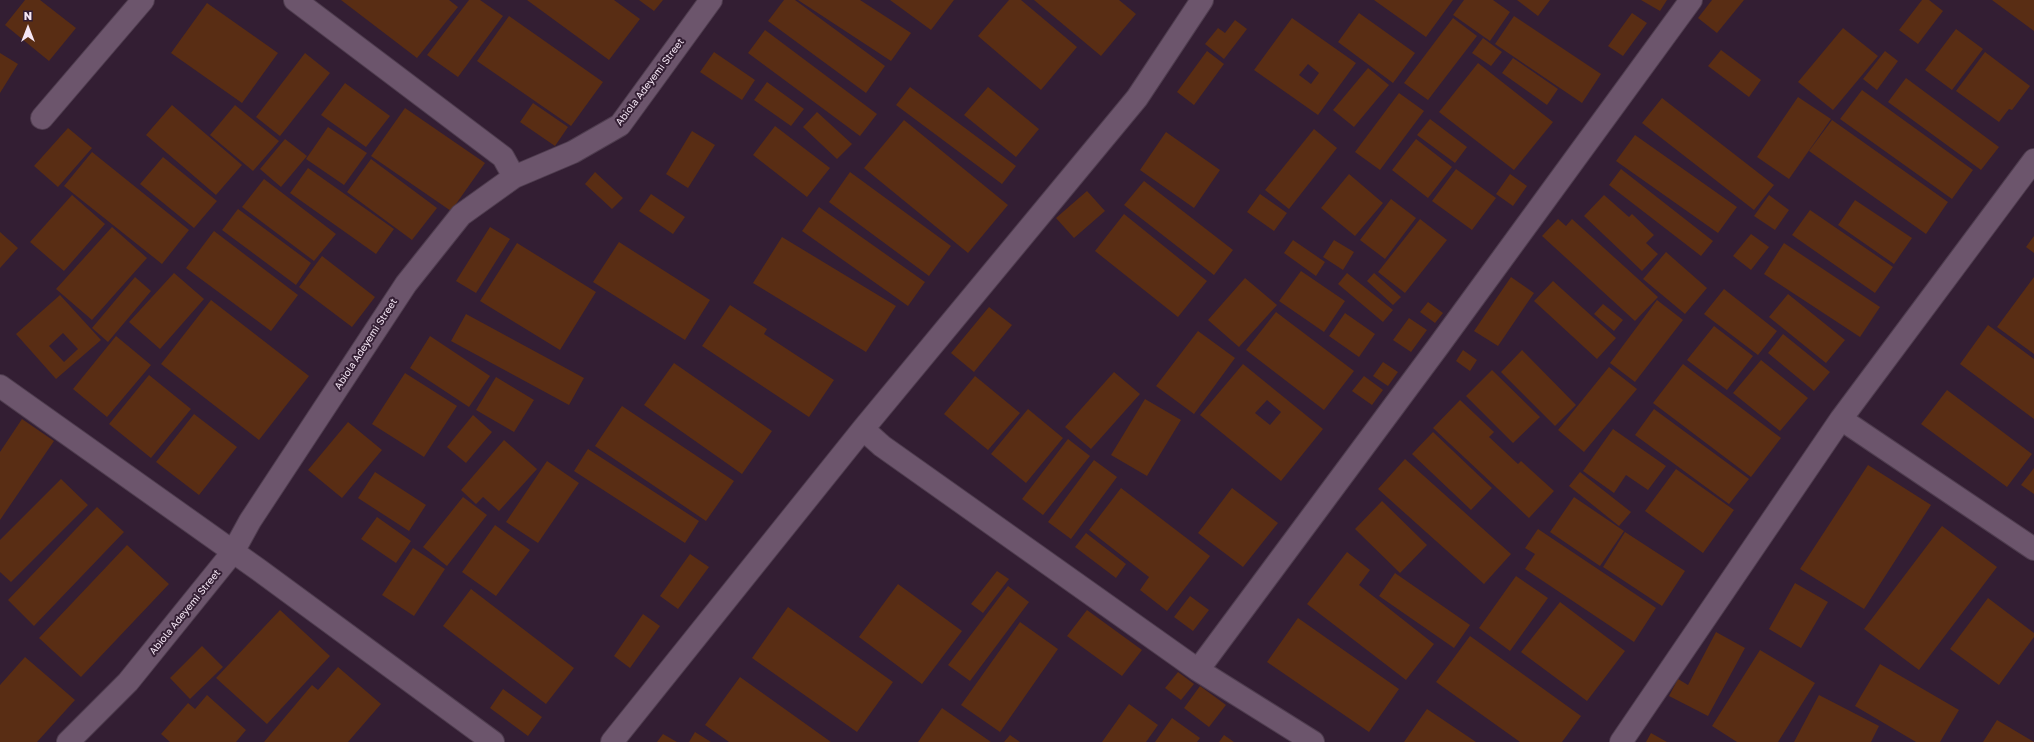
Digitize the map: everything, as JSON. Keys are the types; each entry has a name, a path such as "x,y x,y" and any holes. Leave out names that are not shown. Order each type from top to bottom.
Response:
{"street":[{"path":"42,118 143,0"},
{"path":"295,0 503,157 514,177"},
{"name":"Abiola Adeyemi Street","path":"68,742 128,682 233,552 250,521 406,284 461,215 514,177 573,152 620,125 711,0"},
{"path":"612,742 863,429 1137,98 1202,0"},
{"path":"1198,670 1438,348 1691,0"},
{"path":"1621,742 1841,419 2034,160"},
{"path":"0,386 233,552 493,742"},
{"path":"1841,419 2034,549"},
{"path":"863,429 882,446 1198,670 1313,742"}],"building":[{"path":"25,0 40,0 76,28 49,61 5,25"},
{"path":"341,0 449,0 458,7 417,58"},
{"path":"469,0 480,0 503,16 458,77 427,55"},
{"path":"527,0 614,0 640,19 609,60"},
{"path":"639,0 663,0 654,11"},
{"path":"784,0 795,0 885,66 866,93 768,21"},
{"path":"798,0 860,0 911,33 891,61"},
{"path":"890,0 954,0 931,30"},
{"path":"1009,0 1021,0 1077,47 1041,90 978,36"},
{"path":"1034,0 1119,0 1136,14 1101,56"},
{"path":"1374,0 1453,0 1426,37"},
{"path":"1464,0 1493,0 1510,12 1490,41 1453,15"},
{"path":"1517,0 1550,0 1538,16"},
{"path":"1641,0 1667,0 1660,11"},
{"path":"1712,0 1744,0 1717,33 1698,18"},
{"path":"1922,0 1929,0 1943,11 1918,44 1899,30"},
{"path":"1992,0 2034,0 2034,31"},
{"path":"207,3 278,53 242,103 171,53"},
{"path":"1359,13 1415,53 1393,83 1338,42"},
{"path":"1632,13 1647,23 1623,56 1608,46"},
{"path":"509,16 603,82 571,126 477,61"},
{"path":"1514,16 1601,74 1582,103 1495,44"},
{"path":"1292,18 1356,63 1318,115 1254,70","holes":["1308,64 1319,73 1311,84 1299,75"]},
{"path":"1453,18 1477,36 1428,100 1404,83"},
{"path":"1235,20 1247,29 1224,59 1205,44 1218,28 1225,33"},
{"path":"1843,28 1878,56 1833,110 1798,82"},
{"path":"1956,29 1983,49 1952,90 1925,70"},
{"path":"765,30 877,114 860,136 748,53"},
{"path":"1483,38 1502,52 1491,66 1472,53"},
{"path":"1721,50 1761,80 1749,97 1708,66"},
{"path":"1207,51 1224,64 1194,105 1177,92"},
{"path":"1885,51 1898,61 1877,90 1863,79"},
{"path":"714,52 755,80 742,100 700,72"},
{"path":"1985,52 2030,86 2012,110 2009,109 1999,122 1956,91"},
{"path":"0,53 18,64 0,93"},
{"path":"305,53 330,73 280,136 256,117"},
{"path":"1513,58 1558,89 1547,105 1502,73"},
{"path":"1478,63 1553,122 1514,170 1439,112"},
{"path":"1368,68 1389,85 1354,127 1333,110"},
{"path":"1906,78 1999,147 1981,170 1888,102"},
{"path":"767,82 804,109 791,126 754,100"},
{"path":"345,83 390,116 366,147 321,115"},
{"path":"910,87 1016,166 1002,184 896,105"},
{"path":"988,87 1039,129 1016,157 964,115"},
{"path":"1862,90 1973,170 1952,199 1840,119"},
{"path":"1399,93 1424,111 1380,170 1355,152"},
{"path":"1798,97 1831,119 1789,179 1757,157"},
{"path":"1662,98 1774,185 1754,210 1642,123"},
{"path":"533,103 568,127 555,146 520,122"},
{"path":"172,105 242,165 216,195 146,135"},
{"path":"235,105 279,141 253,171 210,135"},
{"path":"405,108 485,163 451,211 371,156"},
{"path":"817,112 852,144 837,159 803,127"},
{"path":"1430,119 1467,147 1455,163 1417,135"},
{"path":"904,120 1008,205 968,253 864,168"},
{"path":"1832,120 1948,202 1926,234 1809,151"},
{"path":"775,126 830,168 807,197 753,155"},
{"path":"328,127 367,153 344,185 306,159"},
{"path":"68,128 92,148 58,187 34,166"},
{"path":"1314,129 1337,148 1289,209 1265,190"},
{"path":"692,131 715,145 688,188 666,174"},
{"path":"1166,132 1220,170 1194,208 1140,170"},
{"path":"1635,135 1737,207 1718,233 1616,161"},
{"path":"285,139 307,156 281,187 260,169"},
{"path":"1416,139 1452,167 1428,198 1392,170"},
{"path":"92,152 189,230 162,264 64,186"},
{"path":"163,157 217,201 194,228 140,184"},
{"path":"371,159 437,208 412,240 347,192"},
{"path":"308,168 394,229 376,254 290,193"},
{"path":"1456,169 1496,198 1472,230 1432,201"},
{"path":"1621,169 1713,241 1701,256 1609,185"},
{"path":"595,172 623,198 612,209 585,184"},
{"path":"850,172 951,246 929,276 829,202"},
{"path":"1349,174 1383,203 1355,236 1321,208"},
{"path":"1510,174 1527,186 1513,206 1496,194"},
{"path":"264,179 336,234 314,261 242,207"},
{"path":"1144,181 1233,250 1214,275 1124,205"},
{"path":"1087,191 1105,211 1074,238 1056,218"},
{"path":"651,194 685,217 673,234 639,211"},
{"path":"1260,194 1287,213 1274,231 1247,212"},
{"path":"72,195 105,224 64,271 30,242"},
{"path":"1604,195 1629,217 1632,214 1654,235 1646,243 1658,254 1642,271 1584,216"},
{"path":"1769,195 1789,210 1775,230 1754,216"},
{"path":"1391,199 1416,218 1385,259 1360,240"},
{"path":"1855,200 1912,238 1894,264 1838,225"},
{"path":"819,207 925,282 908,306 802,231"},
{"path":"238,209 311,263 296,285 222,230"},
{"path":"1810,210 1893,267 1875,293 1792,235"},
{"path":"1124,214 1207,281 1178,317 1095,251"},
{"path":"1420,219 1447,240 1405,293 1378,272"},
{"path":"1558,219 1566,226 1572,219 1658,297 1635,321 1542,236"},
{"path":"112,227 147,258 92,320 56,289"},
{"path":"490,227 510,239 476,293 456,281"},
{"path":"214,231 298,295 271,331 186,268"},
{"path":"0,232 18,248 0,268"},
{"path":"1751,234 1769,247 1751,270 1733,256"},
{"path":"2034,236 2034,253 2026,247"},
{"path":"782,237 896,306 866,352 753,283"},
{"path":"1293,240 1325,262 1316,276 1284,253"},
{"path":"1334,240 1354,252 1343,270 1323,257"},
{"path":"619,242 710,300 685,340 593,282"},
{"path":"517,243 596,292 560,350 480,301"},
{"path":"1784,243 1880,307 1860,337 1764,274"},
{"path":"1666,252 1707,288 1685,314 1643,279"},
{"path":"322,256 375,297 352,327 299,287"},
{"path":"1301,271 1345,301 1324,332 1279,301"},
{"path":"174,273 204,299 160,349 129,322"},
{"path":"1347,273 1393,310 1383,322 1338,284"},
{"path":"1374,273 1401,297 1393,305 1367,281"},
{"path":"135,277 151,291 108,342 92,328"},
{"path":"1511,277 1534,293 1498,346 1474,331"},
{"path":"2034,277 2034,354 1997,327"},
{"path":"1245,278 1277,305 1239,347 1208,320"},
{"path":"1553,281 1616,338 1597,359 1534,301"},
{"path":"1724,289 1777,331 1758,355 1704,314"},
{"path":"1788,294 1845,340 1826,363 1769,317"},
{"path":"60,295 101,340 56,379 16,334","holes":["63,333 78,349 64,362 49,346"]},
{"path":"211,300 309,376 259,440 161,364"},
{"path":"1657,300 1683,320 1635,382 1610,363"},
{"path":"1428,302 1443,313 1435,323 1420,312"},
{"path":"1603,304 1623,320 1614,331 1594,314"},
{"path":"730,305 767,329 764,334 834,380 809,417 702,346"},
{"path":"989,307 1012,325 974,372 951,353"},
{"path":"1276,312 1354,371 1324,410 1246,350"},
{"path":"1345,313 1375,334 1359,357 1329,336"},
{"path":"466,314 584,378 569,405 451,341"},
{"path":"1409,318 1427,330 1411,352 1393,340"},
{"path":"1988,325 2034,359 2034,419 1960,364"},
{"path":"1714,326 1753,356 1727,390 1687,360"},
{"path":"1198,331 1235,358 1194,414 1156,386"},
{"path":"1783,334 1830,372 1814,391 1768,353"},
{"path":"116,336 151,365 107,417 73,389"},
{"path":"430,336 490,376 469,407 410,368"},
{"path":"1463,350 1477,360 1470,371 1456,361"},
{"path":"1522,350 1576,405 1555,426 1501,372"},
{"path":"1761,360 1808,398 1780,431 1733,393"},
{"path":"1383,362 1398,372 1388,386 1373,376"},
{"path":"674,363 772,431 742,474 644,405"},
{"path":"1243,364 1323,429 1281,481 1200,415","holes":["1267,400 1281,412 1270,425 1255,413"]},
{"path":"1683,364 1781,438 1751,477 1653,403"},
{"path":"1609,367 1637,389 1584,452 1558,430"},
{"path":"1492,370 1540,417 1513,443 1466,396"},
{"path":"1114,372 1140,394 1091,449 1065,427"},
{"path":"405,373 457,406 424,457 372,424"},
{"path":"149,375 191,409 151,458 109,424"},
{"path":"975,376 1020,413 988,450 944,414"},
{"path":"1364,376 1383,390 1372,405 1352,391"},
{"path":"496,377 534,400 514,432 476,410"},
{"path":"1947,390 2032,454 2007,487 1921,424"},
{"path":"1145,399 1181,420 1147,476 1111,455"},
{"path":"1460,400 1494,432 1489,437 1518,464 1521,461 1554,491 1529,518 1433,428"},
{"path":"622,406 734,481 706,521 595,446"},
{"path":"1028,409 1063,438 1026,483 991,454"},
{"path":"1654,409 1749,479 1729,504 1635,435"},
{"path":"194,414 237,447 199,495 156,462"},
{"path":"473,415 492,432 466,463 447,447"},
{"path":"22,419 54,441 0,520 0,452"},
{"path":"348,422 382,450 342,498 308,470"},
{"path":"1613,429 1666,466 1648,490 1626,475 1614,493 1583,471"},
{"path":"1433,432 1492,488 1471,510 1412,454"},
{"path":"1068,439 1090,456 1043,515 1022,499"},
{"path":"504,440 537,469 499,511 483,497 476,504 461,490"},
{"path":"588,449 699,521 685,543 574,471"},
{"path":"1405,459 1511,554 1484,584 1378,489"},
{"path":"1094,460 1117,477 1071,539 1048,522"},
{"path":"547,461 579,483 538,543 506,522"},
{"path":"1868,465 1931,505 1864,609 1800,569"},
{"path":"2034,468 2034,494 2021,485"},
{"path":"1676,469 1734,510 1703,553 1645,511"},
{"path":"375,472 426,505 409,531 358,498"},
{"path":"1580,472 1631,512 1619,526 1569,486"},
{"path":"61,479 88,505 11,582 0,572 0,540"},
{"path":"1121,488 1210,556 1167,611 1140,590 1149,577 1089,530"},
{"path":"1232,488 1278,523 1243,567 1198,533"},
{"path":"463,497 487,515 447,566 423,547"},
{"path":"1574,497 1624,531 1600,566 1550,532"},
{"path":"1382,501 1427,545 1400,573 1355,529"},
{"path":"97,507 124,532 34,626 8,600"},
{"path":"377,517 411,541 396,563 361,539"},
{"path":"495,525 530,550 496,596 462,572"},
{"path":"1942,526 1997,567 1919,670 1864,629"},
{"path":"1538,529 1656,608 1634,642 1525,569 1535,554 1525,548"},
{"path":"1625,532 1685,571 1662,606 1603,567"},
{"path":"1086,533 1126,564 1116,578 1075,547"},
{"path":"127,545 169,584 81,677 39,638"},
{"path":"413,548 445,569 414,616 382,595"},
{"path":"1347,552 1370,570 1359,585 1434,644 1406,680 1307,604"},
{"path":"690,554 709,567 678,609 660,596"},
{"path":"997,571 1009,579 983,613 971,604"},
{"path":"1395,573 1470,625 1454,648 1379,596"},
{"path":"1516,576 1548,598 1510,651 1479,628"},
{"path":"1795,583 1828,602 1801,648 1769,629"},
{"path":"898,584 962,631 922,684 859,637"},
{"path":"1008,586 1029,602 970,681 948,665"},
{"path":"471,589 574,668 546,704 443,626"},
{"path":"1190,596 1209,610 1193,631 1174,617"},
{"path":"1988,598 2034,633 2034,637 1999,685 1950,649"},
{"path":"1560,602 1625,651 1587,701 1521,652"},
{"path":"788,607 893,682 857,732 752,658"},
{"path":"280,610 330,656 267,724 216,678"},
{"path":"1087,610 1142,650 1122,676 1067,636"},
{"path":"643,614 660,626 630,668 614,656"},
{"path":"1298,618 1399,689 1369,732 1267,662"},
{"path":"1020,622 1058,649 1000,732 961,705"},
{"path":"1716,632 1745,648 1708,716 1669,696 1678,679 1688,685"},
{"path":"1470,636 1581,716 1562,742 1520,742 1436,682"},
{"path":"202,646 223,667 190,699 170,678"},
{"path":"1760,650 1815,683 1778,742 1737,742 1712,726"},
{"path":"25,657 75,700 37,742 0,742 0,685"},
{"path":"1880,664 1959,710 1940,742 1916,742 1855,706"},
{"path":"338,667 381,704 348,742 264,742 312,685 318,690"},
{"path":"1178,672 1194,684 1181,700 1165,688"},
{"path":"740,677 831,742 729,742 705,725"},
{"path":"1200,686 1226,705 1209,727 1184,708"},
{"path":"503,689 542,717 528,736 490,708"},
{"path":"207,695 246,730 236,742 170,742 161,734 188,703 195,709"},
{"path":"1819,695 1879,726 1871,742 1794,742"},
{"path":"1129,704 1158,725 1146,742 1102,742"},
{"path":"942,708 991,742 918,742"},
{"path":"1427,709 1476,742 1404,742"},
{"path":"1172,718 1200,738 1197,742 1155,742"},
{"path":"1997,720 2034,742 1983,742"},
{"path":"695,732 711,742 689,742"},
{"path":"1651,733 1667,742 1646,742"},
{"path":"663,734 677,742 657,742"},
{"path":"1010,735 1020,742 1004,742"},
{"path":"1224,735 1234,742 1219,742"}]}
